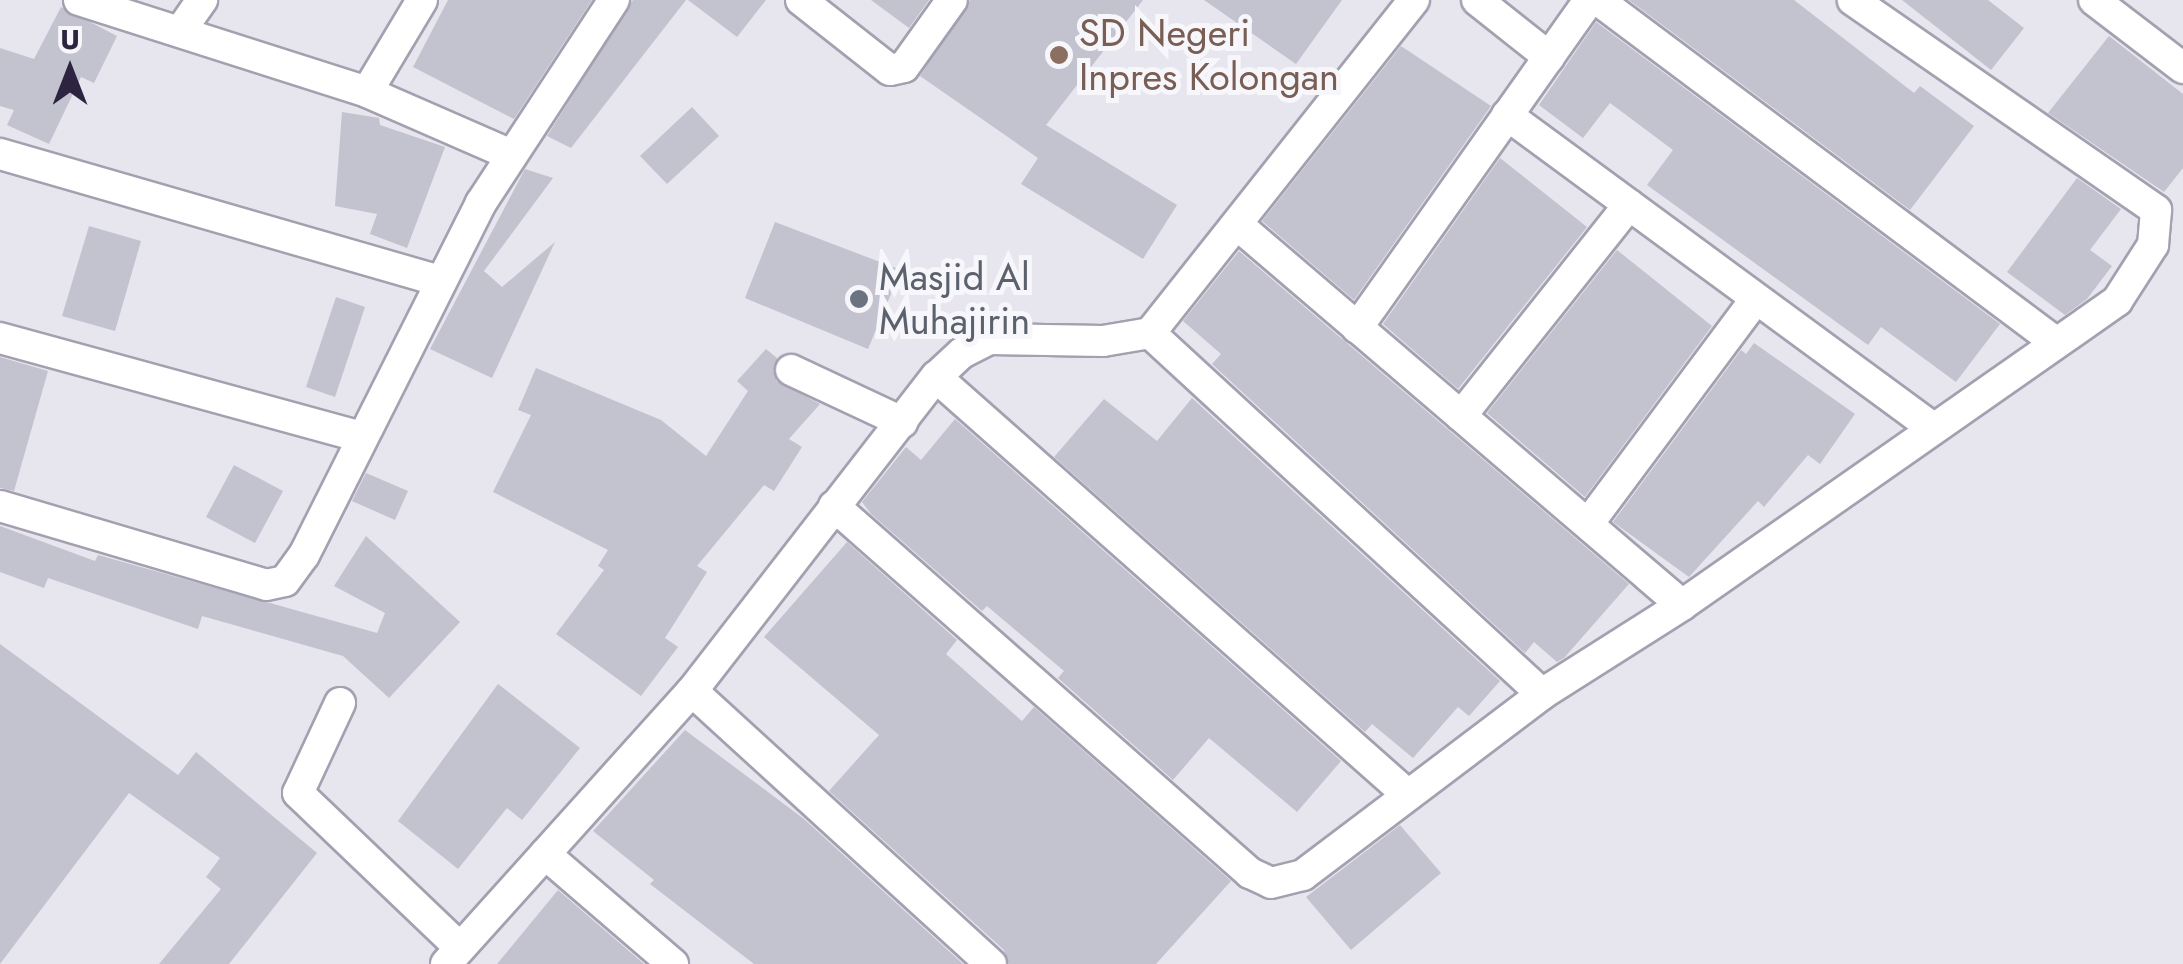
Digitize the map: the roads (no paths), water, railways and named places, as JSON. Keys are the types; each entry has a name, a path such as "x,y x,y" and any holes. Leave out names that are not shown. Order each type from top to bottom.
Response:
{"street":[{"path":"79,0 367,92 508,154"},
{"path":"181,30 202,0"},
{"path":"367,92 422,0"},
{"path":"0,506 274,585 304,555 439,281 508,154 614,0"},
{"path":"801,0 894,70 904,68 952,0"},
{"path":"340,703 298,793 453,956 692,691 936,377 962,353 990,339 1103,340 1150,333 1239,226 1414,0"},
{"path":"1477,0 1550,57"},
{"path":"1357,328 1589,0"},
{"path":"1598,0 2054,340"},
{"path":"834,506 1260,880 1303,875 1542,694 1682,605 1930,426 2117,301 2153,245 2156,210 1852,0"},
{"path":"2094,0 2183,68"},
{"path":"1507,116 1930,426"},
{"path":"0,154 439,281"},
{"path":"1461,416 1629,205"},
{"path":"1239,226 1682,605"},
{"path":"1588,524 1756,299"},
{"path":"1150,333 1542,694"},
{"path":"0,338 362,437"},
{"path":"791,370 902,422"},
{"path":"936,377 1408,795"},
{"path":"692,691 991,964"},
{"path":"545,854 673,964"}],"place":[{"name":"SD Negeri Inpres Kolongan","path":"1059,55"},
{"name":"Masjid Al Muhajirin","path":"859,299"}]}
